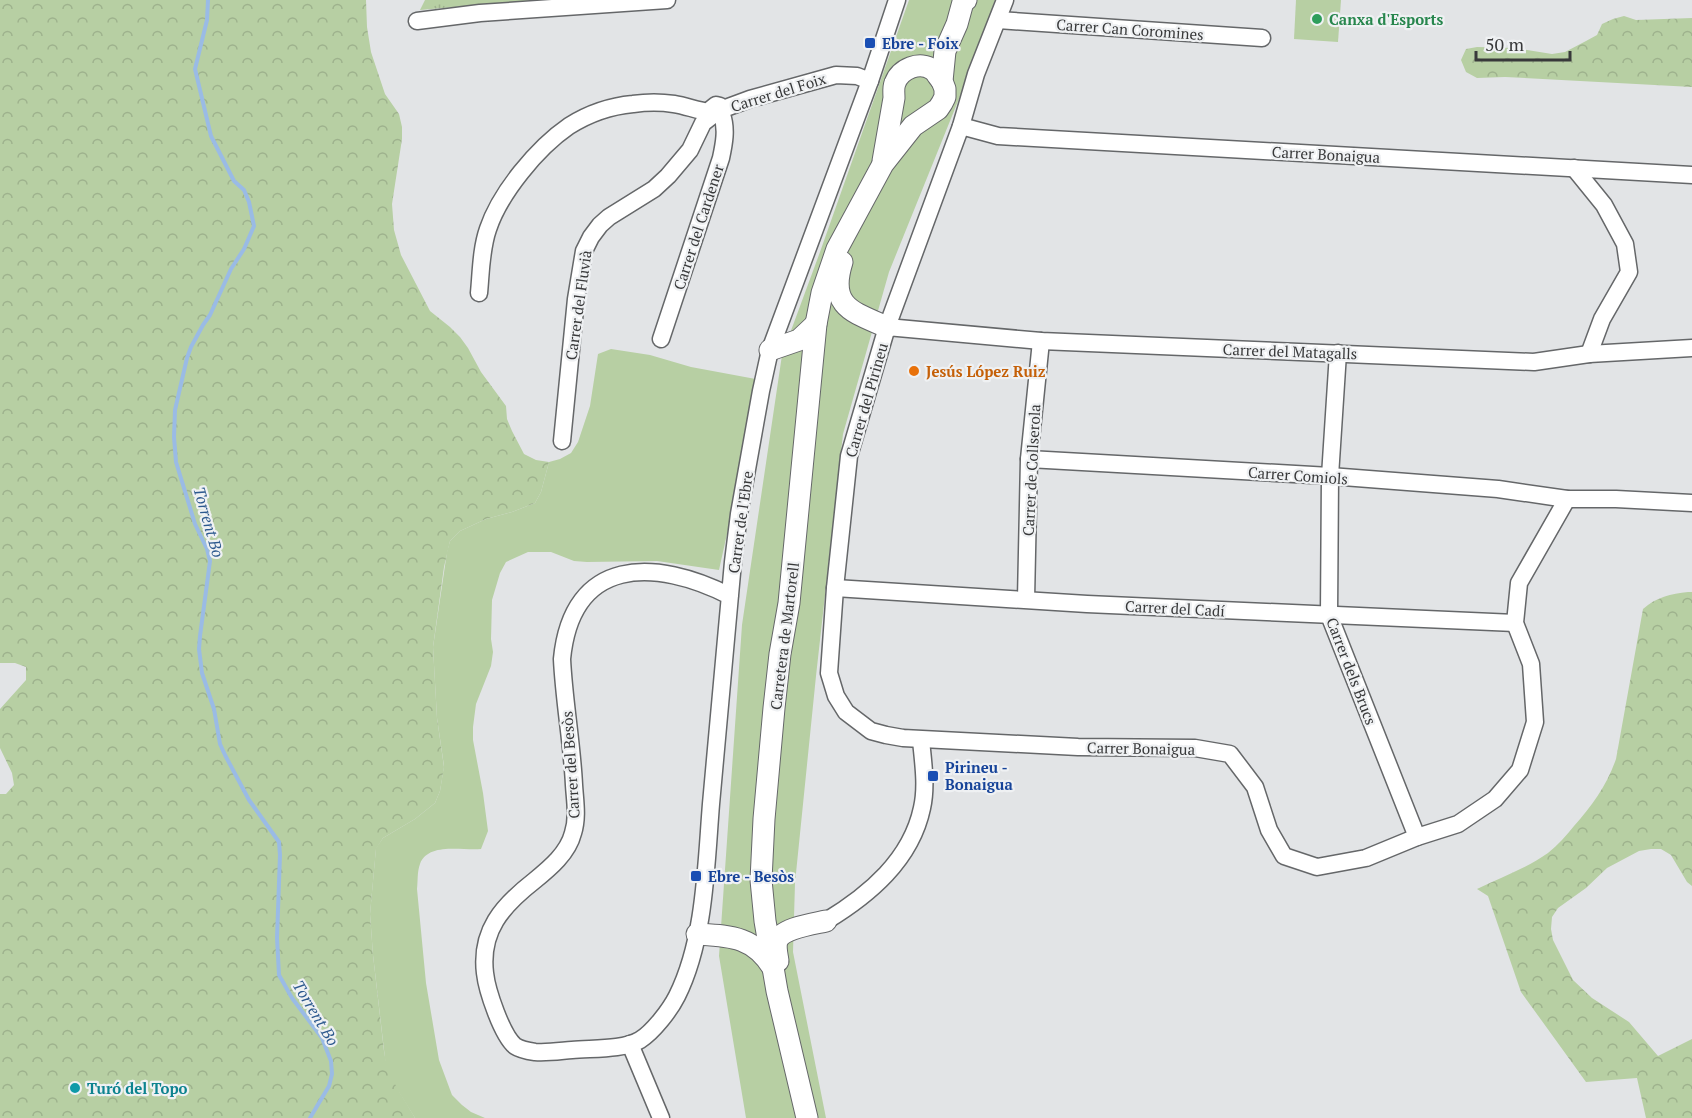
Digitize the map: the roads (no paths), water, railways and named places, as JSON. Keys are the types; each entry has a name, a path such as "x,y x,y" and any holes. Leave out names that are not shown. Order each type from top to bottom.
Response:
{"main road":[{"path":"917,66 933,50 961,0"},
{"path":"942,81 945,51 957,24 961,0"},
{"path":"925,66 933,70 942,81 945,89 942,103 938,109 913,126 883,164 895,83 898,77 909,68 925,66"},
{"path":"894,98 897,105 909,115 917,117 929,115"},
{"name":"Carretera de Martorell","path":"807,1118 777,991 779,965 765,921 764,819 776,687 789,603 816,324 822,293 832,261 883,164"},
{"path":"857,214 838,273 839,293 849,308 887,327"},
{"path":"770,350 799,340 816,324"},
{"path":"734,937 747,929 754,921 766,893 774,861 787,699 789,603"},
{"path":"766,893 768,916 776,934 813,932 826,921"},
{"path":"697,934 734,937 758,949 779,965 820,1118"},
{"path":"779,965 793,934"},
{"path":"777,991 780,975 776,948 793,934"}],"street":[{"path":"417,21 480,13 667,0"},
{"name":"Carrer de l'Ebre","path":"630,1044 644,1037 659,1022 676,997 686,973 697,934 705,876 729,596 739,514 761,391 770,350 870,81 897,0"},
{"name":"Carrer del Pirineu","path":"903,738 871,730 846,712 836,696 829,673 835,588 849,456 887,327 962,126 976,74 1005,0"},
{"name":"Carrer Can Coromines","path":"998,20 1262,38"},
{"name":"Carrer del Foix","path":"479,293 483,246 488,228 500,203 531,160 549,142 569,126 591,114 612,107 663,102 717,113 750,99 836,75 857,76 870,81"},
{"name":"Carrer del Cardener","path":"661,339 721,158 725,122 717,113"},
{"name":"Carrer del Fluvià","path":"562,441 576,300 584,251 600,225 654,189 668,176 690,150 703,123 717,113"},
{"name":"Carrer Bonaigua","path":"962,126 998,136 1692,175"},
{"path":"1574,168 1604,205 1625,244 1629,272 1602,319 1589,354"},
{"name":"Carrer del Matagalls","path":"887,327 1041,341 1534,362 1589,354 1692,348"},
{"name":"Carrer de Collserola","path":"1026,599 1029,459 1041,341"},
{"name":"Carrer dels Brucs","path":"1338,353 1330,476 1329,615 1417,837"},
{"name":"Carrer Comiols","path":"1029,459 1330,476 1497,489 1567,499"},
{"path":"1567,499 1692,503"},
{"name":"Carrer Bonaigua","path":"903,738 1078,747 1195,748 1230,754 1255,787 1269,830 1284,856 1317,867 1366,858 1417,837 1458,824 1495,799 1520,770 1535,722 1531,664 1515,622 1519,583 1567,499"},
{"name":"Carrer del Besòs","path":"630,1044 538,1052 518,1048 508,1036 488,991 483,951 489,933 501,912 519,893 550,867 566,848 573,832 576,815 562,659 568,630 582,601 593,588 605,580 636,572 684,577 729,596"},
{"name":"Carrer del Cadí","path":"835,588 1087,603 1515,622"},
{"path":"903,738 924,774"},
{"path":"826,921 862,897 879,882 896,864 907,846 916,828 922,807 924,774 921,740"},
{"path":"924,774 943,741"},
{"path":"630,1044 661,1118"}],"waterway":[{"name":"Torrent Bo","path":"208,0 207,20 195,69 211,136 234,181 244,190 254,226 187,358 175,410 176,462 195,524 210,561 199,649 202,673 214,709 220,744 249,800 279,842 277,938 279,975 292,998 322,1038 331,1061 332,1074 329,1086 310,1118"}],"place":[{"name":"Canxa d'Esports","path":"1317,19"},
{"name":"Ebre - Foix","path":"870,43"},
{"name":"Jesús López Ruiz","path":"914,371"},
{"name":"Pirineu - Bonaigua","path":"933,776"},
{"name":"Ebre - Besòs","path":"696,876"},
{"name":"Turó del Topo","path":"75,1088"}]}
